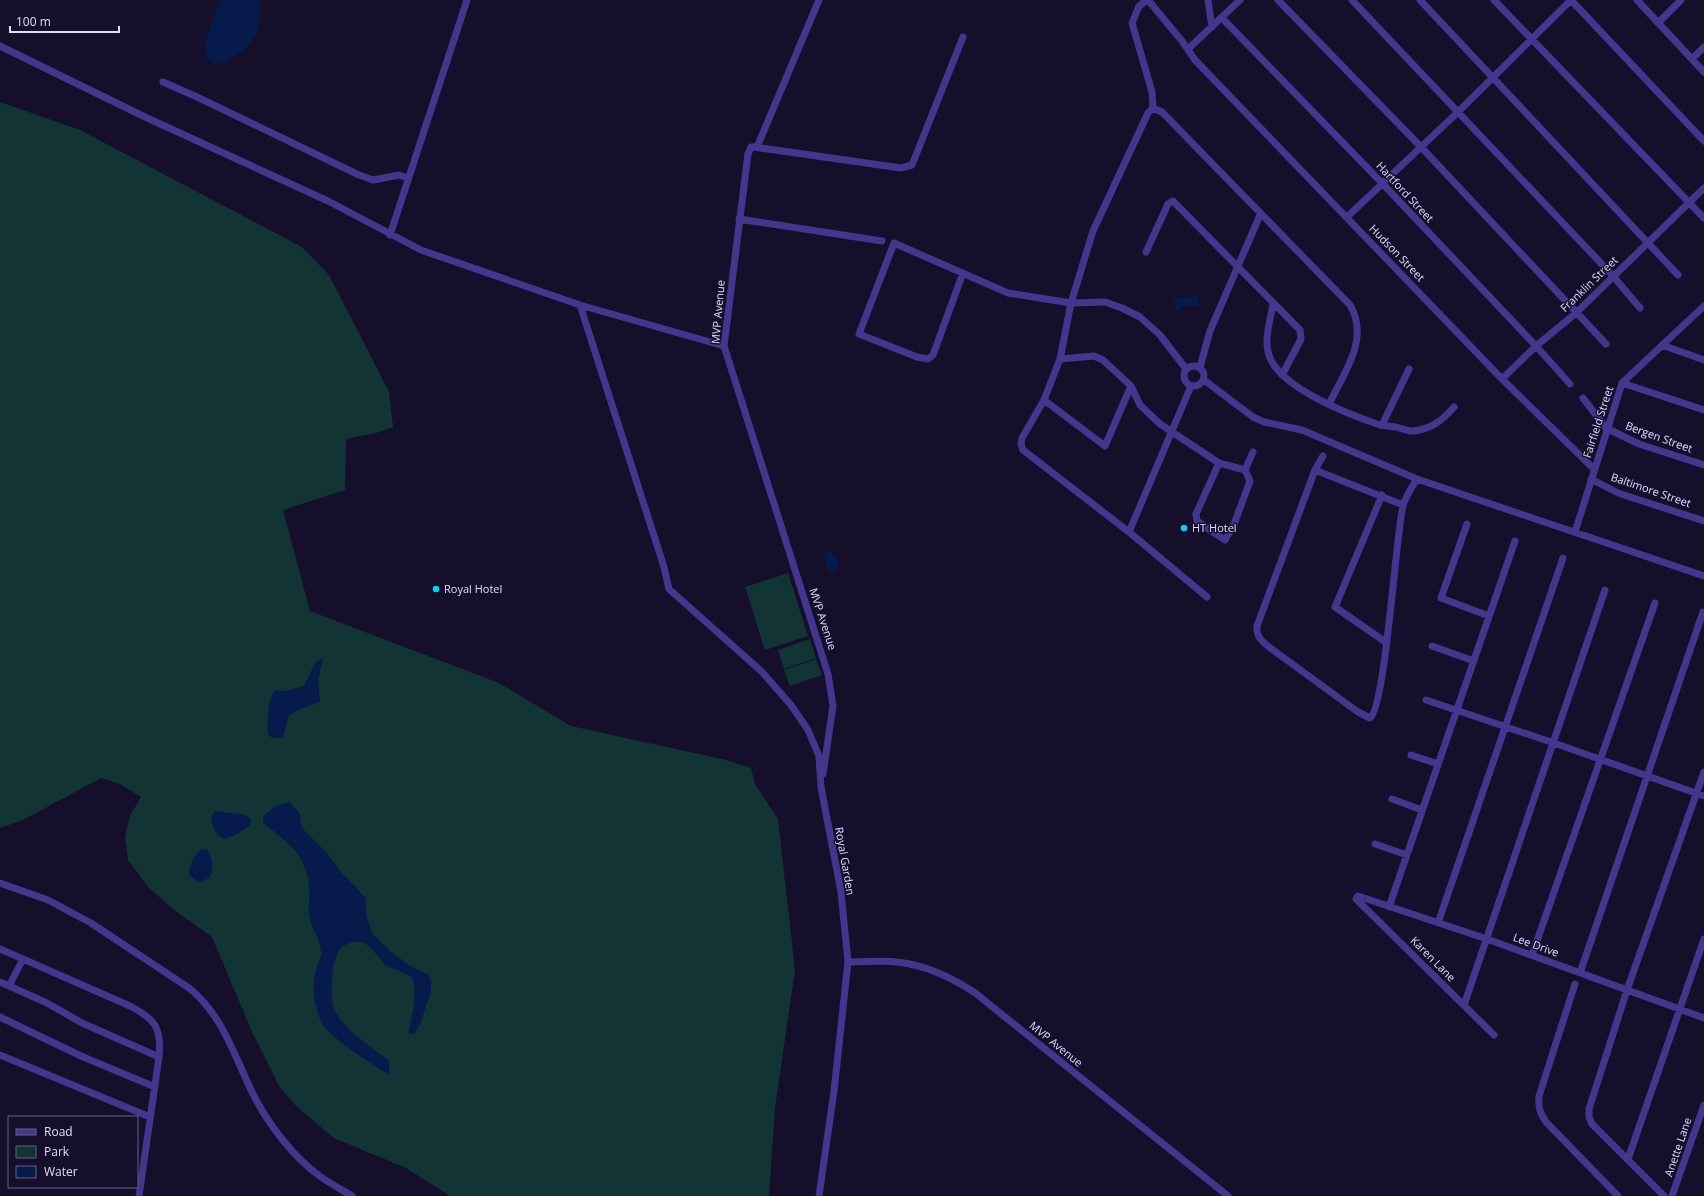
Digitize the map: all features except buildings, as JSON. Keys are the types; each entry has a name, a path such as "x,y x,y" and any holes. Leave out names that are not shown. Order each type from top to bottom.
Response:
{"street":[{"path":"390,235 467,0"},
{"path":"819,0 757,147 901,168 912,165 963,37"},
{"path":"1147,0 1139,6 1132,22 1152,92 1153,108 1148,114 1093,230 1071,303 1060,359 1044,400 1022,438 1021,444 1023,450 1129,532 1207,597"},
{"name":"Hudson Street","path":"1147,0 1188,49 1195,60 1502,379 1594,469"},
{"path":"1208,0 1212,27"},
{"path":"1188,49 1240,0"},
{"path":"1278,0 1421,147 1606,344"},
{"path":"1352,0 1613,276 1640,308"},
{"path":"1420,0 1648,241 1678,275"},
{"path":"1494,0 1704,218"},
{"path":"1347,217 1458,112 1571,0 1704,142"},
{"path":"1637,0 1704,72"},
{"path":"1658,23 1681,0"},
{"name":"Hartford Street","path":"1222,18 1382,183 1570,384"},
{"path":"0,46 216,150 328,201 420,250 580,305 724,346"},
{"path":"1692,59 1704,48"},
{"path":"163,82 359,175 373,180 399,176 408,178"},
{"path":"1153,108 1162,112 1260,215 1350,305 1356,318 1358,333 1356,348 1329,404"},
{"name":"MVP Avenue","path":"757,147 751,147 748,150 724,346 828,674 834,706 820,787"},
{"name":"Franklin Street","path":"1502,379 1536,346 1576,313 1648,241 1704,188"},
{"path":"1146,252 1168,204 1173,201 1273,304 1297,325 1302,334 1282,375"},
{"path":"1200,367 1210,332 1260,215"},
{"path":"739,219 882,241"},
{"path":"963,274 933,355 928,359 917,357 859,334 894,243 1008,293 1071,303 1105,302 1122,308 1140,317 1160,335 1186,369 1184,379 1192,386 1197,386 1204,380 1204,374 1200,367 1194,365 1186,369"},
{"path":"1273,304 1268,330 1268,352 1271,361 1282,375 1304,392 1329,404 1382,425 1410,431 1425,429 1443,420 1454,407"},
{"name":"Royal Garden","path":"580,305 664,567 669,589 762,672 791,704 808,730 819,756 820,787 841,892 848,962 834,1091 819,1196"},
{"name":"Fairfield Street","path":"1575,532 1606,428 1622,383 1704,306"},
{"path":"1662,345 1704,360"},
{"path":"1060,359 1098,357 1107,363 1131,386 1140,405 1160,424 1219,462 1245,470"},
{"path":"1382,425 1409,369"},
{"path":"1204,380 1253,417 1264,422 1302,430 1417,479 1704,576"},
{"path":"1622,383 1704,410"},
{"path":"1044,400 1105,446 1131,386"},
{"path":"1129,532 1171,430 1192,386"},
{"path":"1583,398 1606,428"},
{"name":"Bergen Street","path":"1606,428 1640,444 1704,465"},
{"path":"1219,462 1196,514 1197,521 1227,542 1250,481 1245,470 1253,452"},
{"path":"1323,456 1315,470 1257,626 1257,636 1269,647 1358,712 1370,718 1374,714 1387,643 1403,504 1417,479"},
{"path":"1315,470 1403,504"},
{"name":"Baltimore Street","path":"1591,479 1618,493 1704,520"},
{"path":"1382,495 1335,607 1387,643"},
{"path":"1467,524 1441,598 1489,616"},
{"path":"1389,907 1515,541"},
{"path":"1438,923 1563,558"},
{"path":"1464,1004 1605,590"},
{"path":"1532,955 1656,603"},
{"path":"1580,973 1703,612"},
{"path":"1432,646 1474,661"},
{"path":"1426,700 1457,709 1704,796"},
{"path":"1411,756 1438,764"},
{"path":"1664,1196 1592,1124 1588,1117 1589,1109 1627,990 1704,772"},
{"path":"1392,799 1422,810"},
{"path":"1375,844 1407,855"},
{"path":"0,883 48,900 91,923 189,988 200,997 220,1024 254,1096 278,1132 295,1153 320,1177 352,1196"},
{"name":"Lee Drive","path":"1357,898 1487,939 1704,1018"},
{"name":"Karen Lane","path":"1357,898 1494,1035"},
{"path":"1628,1159 1704,939"},
{"path":"0,949 146,1015 154,1022 158,1031 160,1046 140,1196"},
{"path":"9,986 23,959"},
{"name":"MVP Avenue","path":"848,962 896,961 926,968 947,976 974,992 1228,1196"},
{"path":"0,982 47,1003 82,1023 159,1057"},
{"path":"1575,984 1539,1096 1538,1104 1540,1113 1546,1122 1618,1196"},
{"path":"1,1020 155,1087"},
{"path":"0,1055 150,1117"},
{"name":"Anette Lane","path":"1672,1196 1704,1105"}],"green space":[{"path":"0,102 80,130 302,247 329,275 389,392 393,427 376,433 346,439 345,490 283,510 310,611 499,683 571,726 726,760 751,768 755,784 778,819 795,970 775,1108 769,1196 450,1196 406,1168 334,1138 296,1106 279,1086 253,1034 212,937 174,910 148,887 128,860 125,837 130,816 141,797 120,784 101,778 23,820 0,828"},
{"path":"788,573 808,636 765,650 745,587"},
{"path":"810,639 816,658 784,669 778,650"},
{"path":"816,659 822,675 790,686 784,670"}],"water":[{"path":"220,0 260,0 260,16 257,31 245,49 228,61 215,65 206,56 205,43"},
{"path":"1198,296 1199,304 1196,307 1182,307 1180,312 1176,310 1174,299"},
{"path":"830,552 836,556 839,570 829,573 824,554"},
{"path":"323,659 318,680 320,702 297,710 288,717 283,738 272,738 268,734 268,717 270,700 275,690 285,691 304,686 316,661"},
{"path":"290,802 300,814 302,828 326,852 341,872 365,897 367,918 373,934 390,951 410,966 427,974 431,980 431,991 420,1024 414,1034 408,1033 414,996 414,988 411,977 387,966 364,943 352,942 347,944 340,949 337,954 332,979 332,997 335,1011 339,1018 351,1031 389,1060 389,1075 353,1051 334,1036 322,1023 319,1017 315,1005 314,985 316,968 321,955 321,950 309,915 309,890 307,875 304,865 294,849 263,823 263,817 275,806"},
{"path":"215,811 246,815 251,819 250,825 231,837 221,838 214,828 211,818"},
{"path":"203,849 208,850 212,870 210,877 199,883 189,875 189,872 195,857"}],"place":[{"name":"HT Hotel","path":"1184,528"},
{"name":"Royal Hotel","path":"436,589"}]}
